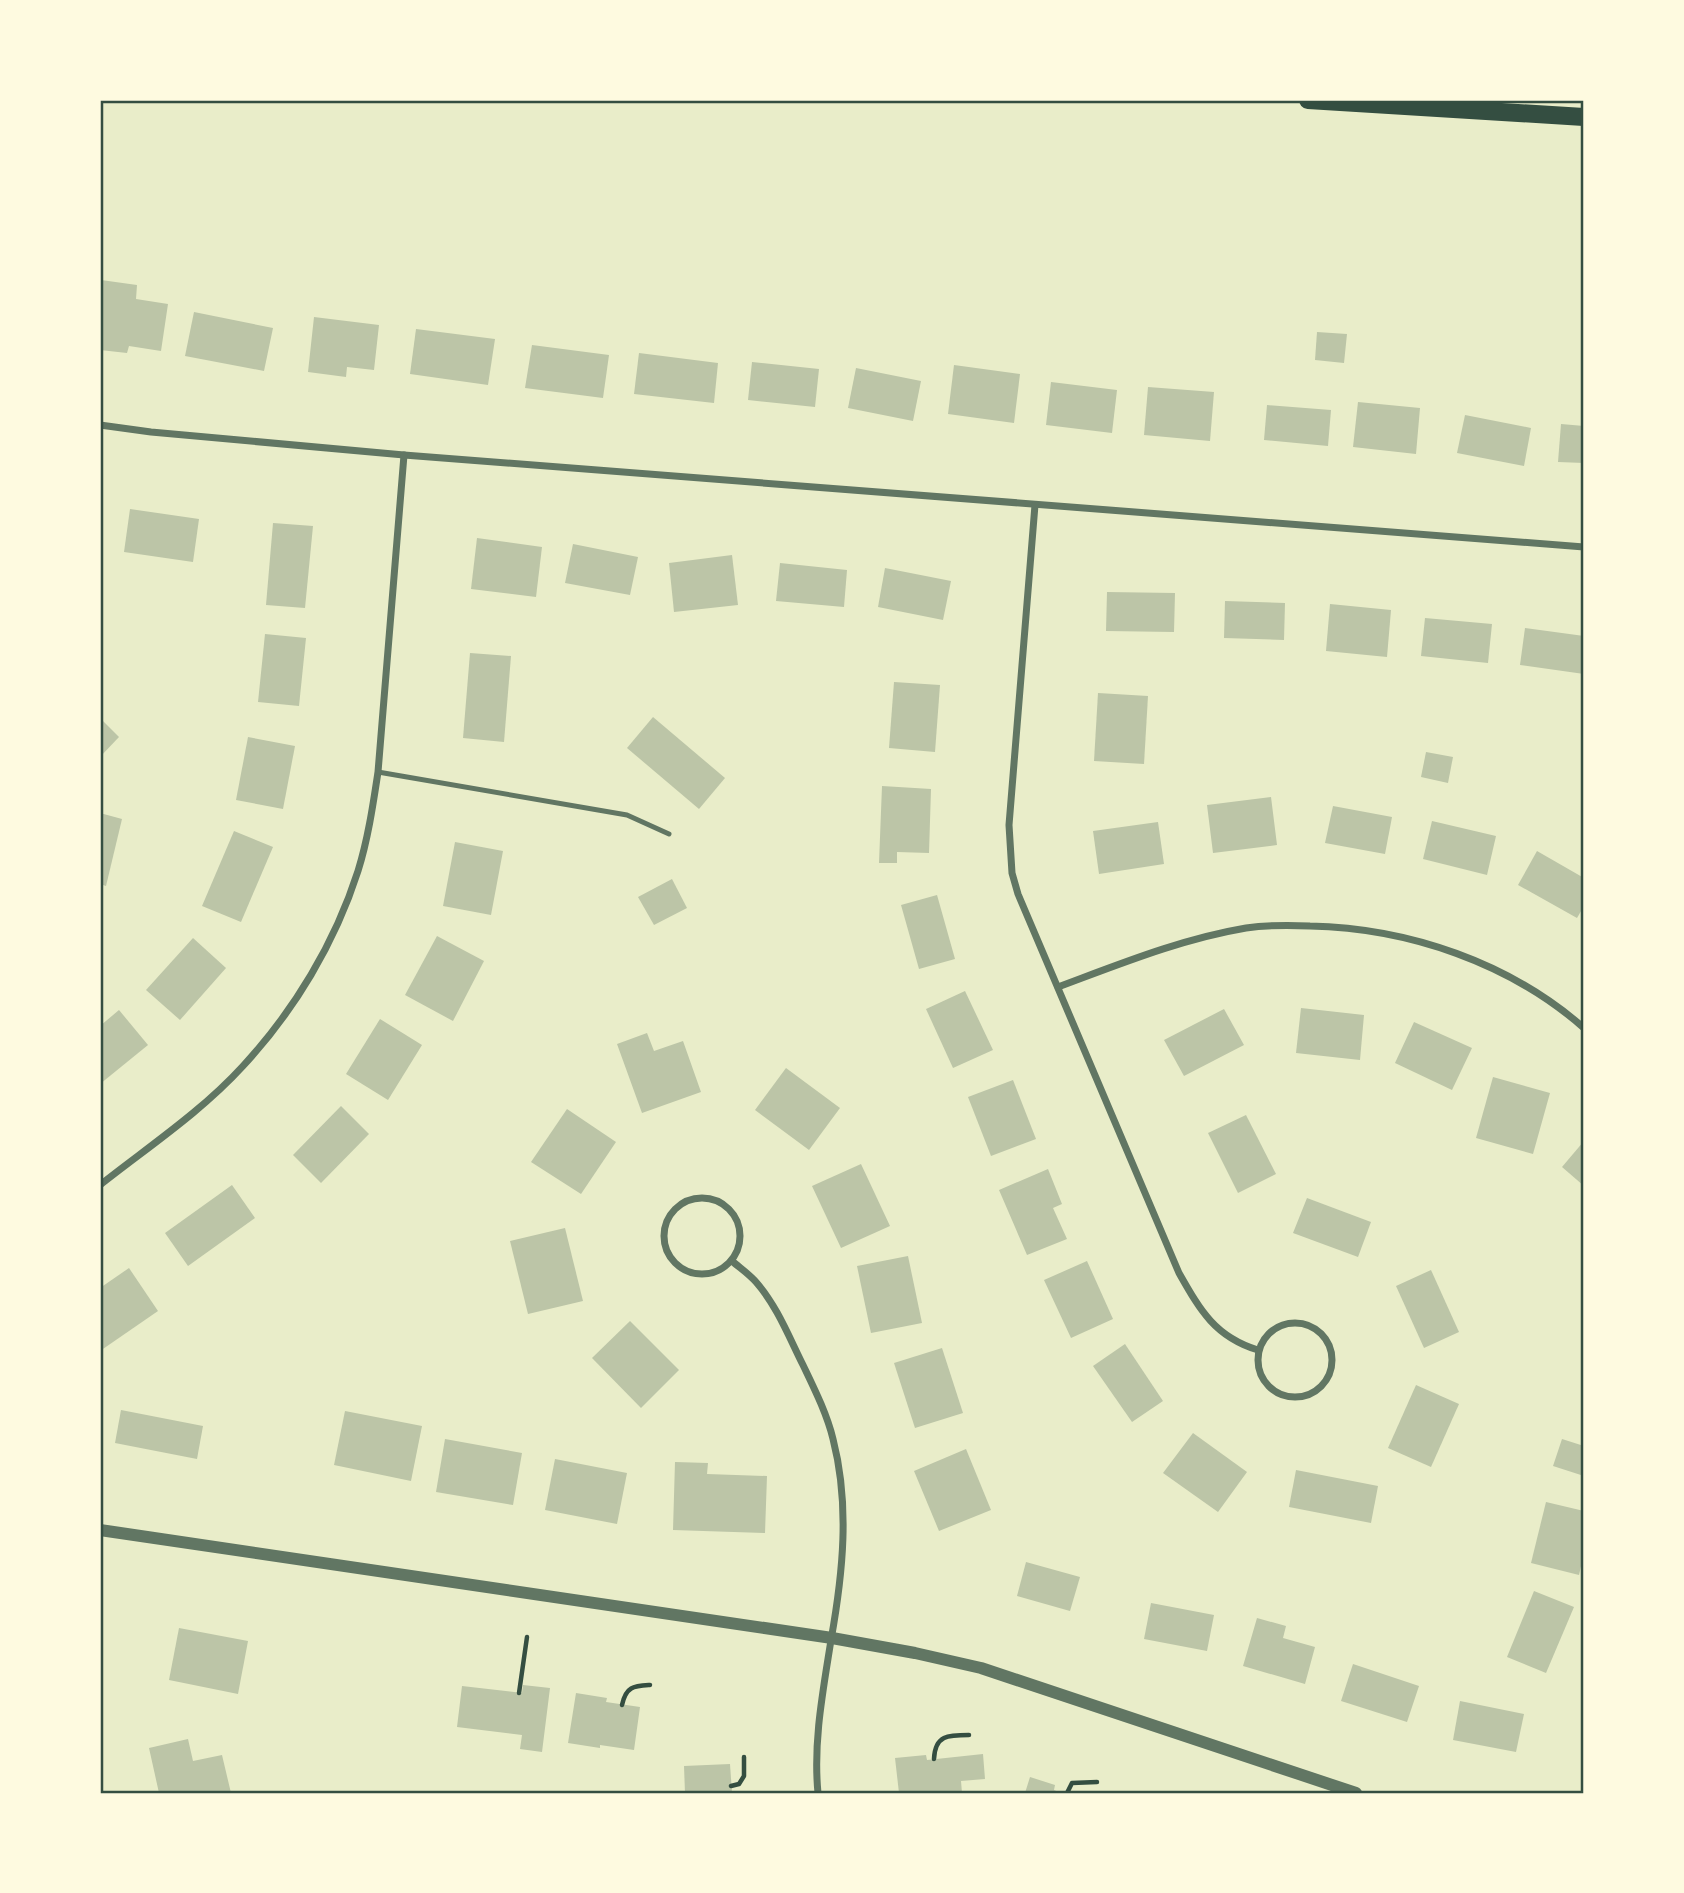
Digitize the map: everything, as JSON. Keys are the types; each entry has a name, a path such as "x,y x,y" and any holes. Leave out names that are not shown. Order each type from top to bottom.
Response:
{"main road":[{"path":"1308,100 1584,117"}],"street":[{"path":"100,425 404,455 1584,547"},
{"path":"100,1185 195,1111 243,1066 283,1017 327,949 345,907 362,856 378,772 404,455"},
{"path":"1035,505 1011,800 1012,873 1018,894 1179,1273 1200,1310 1221,1332 1241,1345 1258,1350"},
{"path":"1058,987 1190,940 1248,928 1335,926 1405,937 1458,953 1511,977 1566,1012 1584,1028"},
{"path":"704,1198 726,1207 734,1215 741,1238 732,1261 723,1269 700,1275 678,1266 665,1247 666,1223 672,1213 681,1204 692,1199 704,1198"},
{"path":"732,1261 755,1281 774,1306 812,1384 833,1437 840,1474 844,1511 843,1547 818,1732 818,1793"},
{"path":"1297,1322 1321,1333 1332,1356 1331,1369 1316,1390 1292,1397 1279,1393 1261,1376 1258,1350 1273,1329 1297,1322"},
{"path":"100,1530 832,1637 915,1653 981,1668 1356,1793"}],"lane":[{"path":"378,772 627,815 668,834"}],"path":[{"path":"519,1693 527,1637"},
{"path":"622,1704 626,1692 634,1686 650,1685"},
{"path":"934,1759 939,1741 951,1735 968,1735"},
{"path":"731,1786 739,1784 744,1776 744,1757"},
{"path":"1067,1793 1072,1783 1097,1782"}],"building":[{"path":"101,280 137,285 136,299 168,304 161,351 129,346 127,353 100,350"},
{"path":"194,312 273,328 264,371 185,356"},
{"path":"314,317 379,325 374,370 347,367 346,377 308,372"},
{"path":"416,329 495,339 488,385 410,374"},
{"path":"1317,332 1347,334 1344,363 1315,360"},
{"path":"532,345 609,355 603,398 525,388"},
{"path":"639,353 718,363 714,403 634,394"},
{"path":"752,362 819,369 815,407 748,400"},
{"path":"954,365 1020,374 1014,423 948,414"},
{"path":"856,368 921,381 913,421 848,408"},
{"path":"1051,382 1117,390 1112,433 1046,425"},
{"path":"1148,387 1214,392 1210,441 1144,435"},
{"path":"1358,402 1420,408 1416,454 1353,447"},
{"path":"1267,405 1331,410 1328,446 1264,440"},
{"path":"1465,415 1531,428 1524,466 1457,453"},
{"path":"1561,424 1584,426 1584,463 1558,462"},
{"path":"130,509 199,519 193,562 124,552"},
{"path":"273,523 313,526 305,608 266,605"},
{"path":"477,538 542,547 536,597 471,589"},
{"path":"573,544 638,557 630,595 565,583"},
{"path":"732,555 738,605 674,612 669,563"},
{"path":"780,563 847,570 844,607 776,601"},
{"path":"885,568 951,581 943,620 878,607"},
{"path":"1107,592 1175,593 1174,632 1106,631"},
{"path":"1225,601 1285,603 1284,640 1224,638"},
{"path":"1330,604 1391,610 1387,657 1326,651"},
{"path":"1425,618 1492,624 1488,663 1421,656"},
{"path":"1525,628 1584,636 1584,674 1520,665"},
{"path":"265,634 306,638 299,706 258,702"},
{"path":"470,653 511,656 504,742 463,738"},
{"path":"894,682 940,685 935,752 889,748"},
{"path":"1098,693 1148,696 1144,764 1094,761"},
{"path":"653,717 725,778 699,809 627,748"},
{"path":"100,718 119,737 100,757"},
{"path":"248,737 295,746 283,809 236,800"},
{"path":"1426,752 1453,757 1448,783 1421,777"},
{"path":"882,786 931,789 929,853 897,852 897,863 879,863"},
{"path":"1271,797 1277,845 1213,853 1207,805"},
{"path":"1333,806 1392,817 1385,854 1325,843"},
{"path":"100,813 122,819 106,886 100,884"},
{"path":"1432,821 1496,836 1487,875 1423,859"},
{"path":"1158,822 1164,864 1099,874 1093,831"},
{"path":"234,831 273,847 241,922 202,906"},
{"path":"455,842 503,851 491,915 443,906"},
{"path":"1537,851 1584,878 1584,906 1577,918 1518,885"},
{"path":"672,879 687,908 654,925 638,897"},
{"path":"937,895 955,959 919,969 901,905"},
{"path":"437,936 484,961 453,1021 405,995"},
{"path":"193,938 226,968 180,1020 146,990"},
{"path":"965,991 993,1050 953,1068 926,1009"},
{"path":"1301,1008 1364,1015 1360,1060 1296,1053"},
{"path":"1224,1009 1244,1045 1184,1076 1164,1040"},
{"path":"119,1010 148,1045 100,1084 100,1026"},
{"path":"380,1019 422,1045 388,1100 346,1074"},
{"path":"1414,1022 1472,1048 1452,1090 1395,1063"},
{"path":"647,1033 654,1051 683,1041 701,1092 642,1113 617,1044"},
{"path":"786,1068 840,1108 809,1150 755,1110"},
{"path":"1493,1077 1550,1093 1533,1154 1476,1138"},
{"path":"1013,1080 1036,1139 991,1156 968,1097"},
{"path":"341,1106 369,1134 321,1183 293,1155"},
{"path":"567,1109 616,1142 581,1194 531,1162"},
{"path":"1246,1115 1276,1174 1238,1193 1208,1133"},
{"path":"1584,1141 1584,1186 1562,1167"},
{"path":"861,1164 890,1226 841,1248 812,1186"},
{"path":"1048,1169 1062,1204 1053,1208 1067,1239 1027,1255 999,1190"},
{"path":"232,1185 255,1218 188,1266 165,1233"},
{"path":"1307,1198 1371,1222 1358,1257 1293,1233"},
{"path":"565,1228 583,1301 528,1314 510,1241"},
{"path":"908,1256 922,1323 871,1333 857,1266"},
{"path":"1087,1261 1113,1319 1071,1338 1044,1280"},
{"path":"129,1268 158,1311 100,1351 100,1288"},
{"path":"1431,1270 1459,1332 1424,1348 1396,1286"},
{"path":"630,1321 679,1370 641,1408 592,1358"},
{"path":"1125,1344 1163,1401 1132,1422 1093,1366"},
{"path":"942,1348 963,1413 915,1428 894,1363"},
{"path":"1416,1385 1459,1404 1431,1467 1388,1448"},
{"path":"121,1410 203,1426 197,1459 115,1443"},
{"path":"345,1411 422,1426 411,1481 334,1465"},
{"path":"1193,1433 1247,1472 1218,1512 1163,1473"},
{"path":"445,1439 522,1453 513,1505 436,1492"},
{"path":"1562,1439 1584,1446 1584,1476 1553,1466"},
{"path":"966,1449 991,1510 939,1531 914,1471"},
{"path":"555,1459 627,1473 617,1524 545,1510"},
{"path":"675,1462 708,1463 707,1474 767,1476 765,1533 673,1530"},
{"path":"1296,1470 1378,1486 1371,1523 1289,1507"},
{"path":"1546,1502 1584,1511 1584,1553 1579,1575 1531,1563"},
{"path":"1026,1562 1080,1577 1070,1611 1017,1596"},
{"path":"1534,1591 1574,1607 1546,1673 1507,1657"},
{"path":"1151,1603 1214,1615 1207,1651 1144,1639"},
{"path":"1257,1618 1286,1626 1283,1638 1315,1647 1305,1684 1243,1666"},
{"path":"179,1628 248,1641 238,1694 169,1680"},
{"path":"1353,1664 1419,1686 1407,1722 1341,1701"},
{"path":"523,1685 550,1688 542,1752 520,1749 522,1735 457,1727 462,1686 522,1693"},
{"path":"576,1693 607,1698 606,1702 640,1707 634,1750 568,1743"},
{"path":"1460,1701 1524,1714 1516,1752 1453,1740"},
{"path":"188,1739 193,1761 222,1755 231,1793 159,1793 149,1748"},
{"path":"983,1754 985,1779 961,1781 962,1793 899,1793 895,1758 926,1755 927,1760"},
{"path":"730,1764 732,1793 685,1793 684,1766"},
{"path":"1030,1777 1055,1785 1054,1790 1061,1793 1025,1793"}]}
